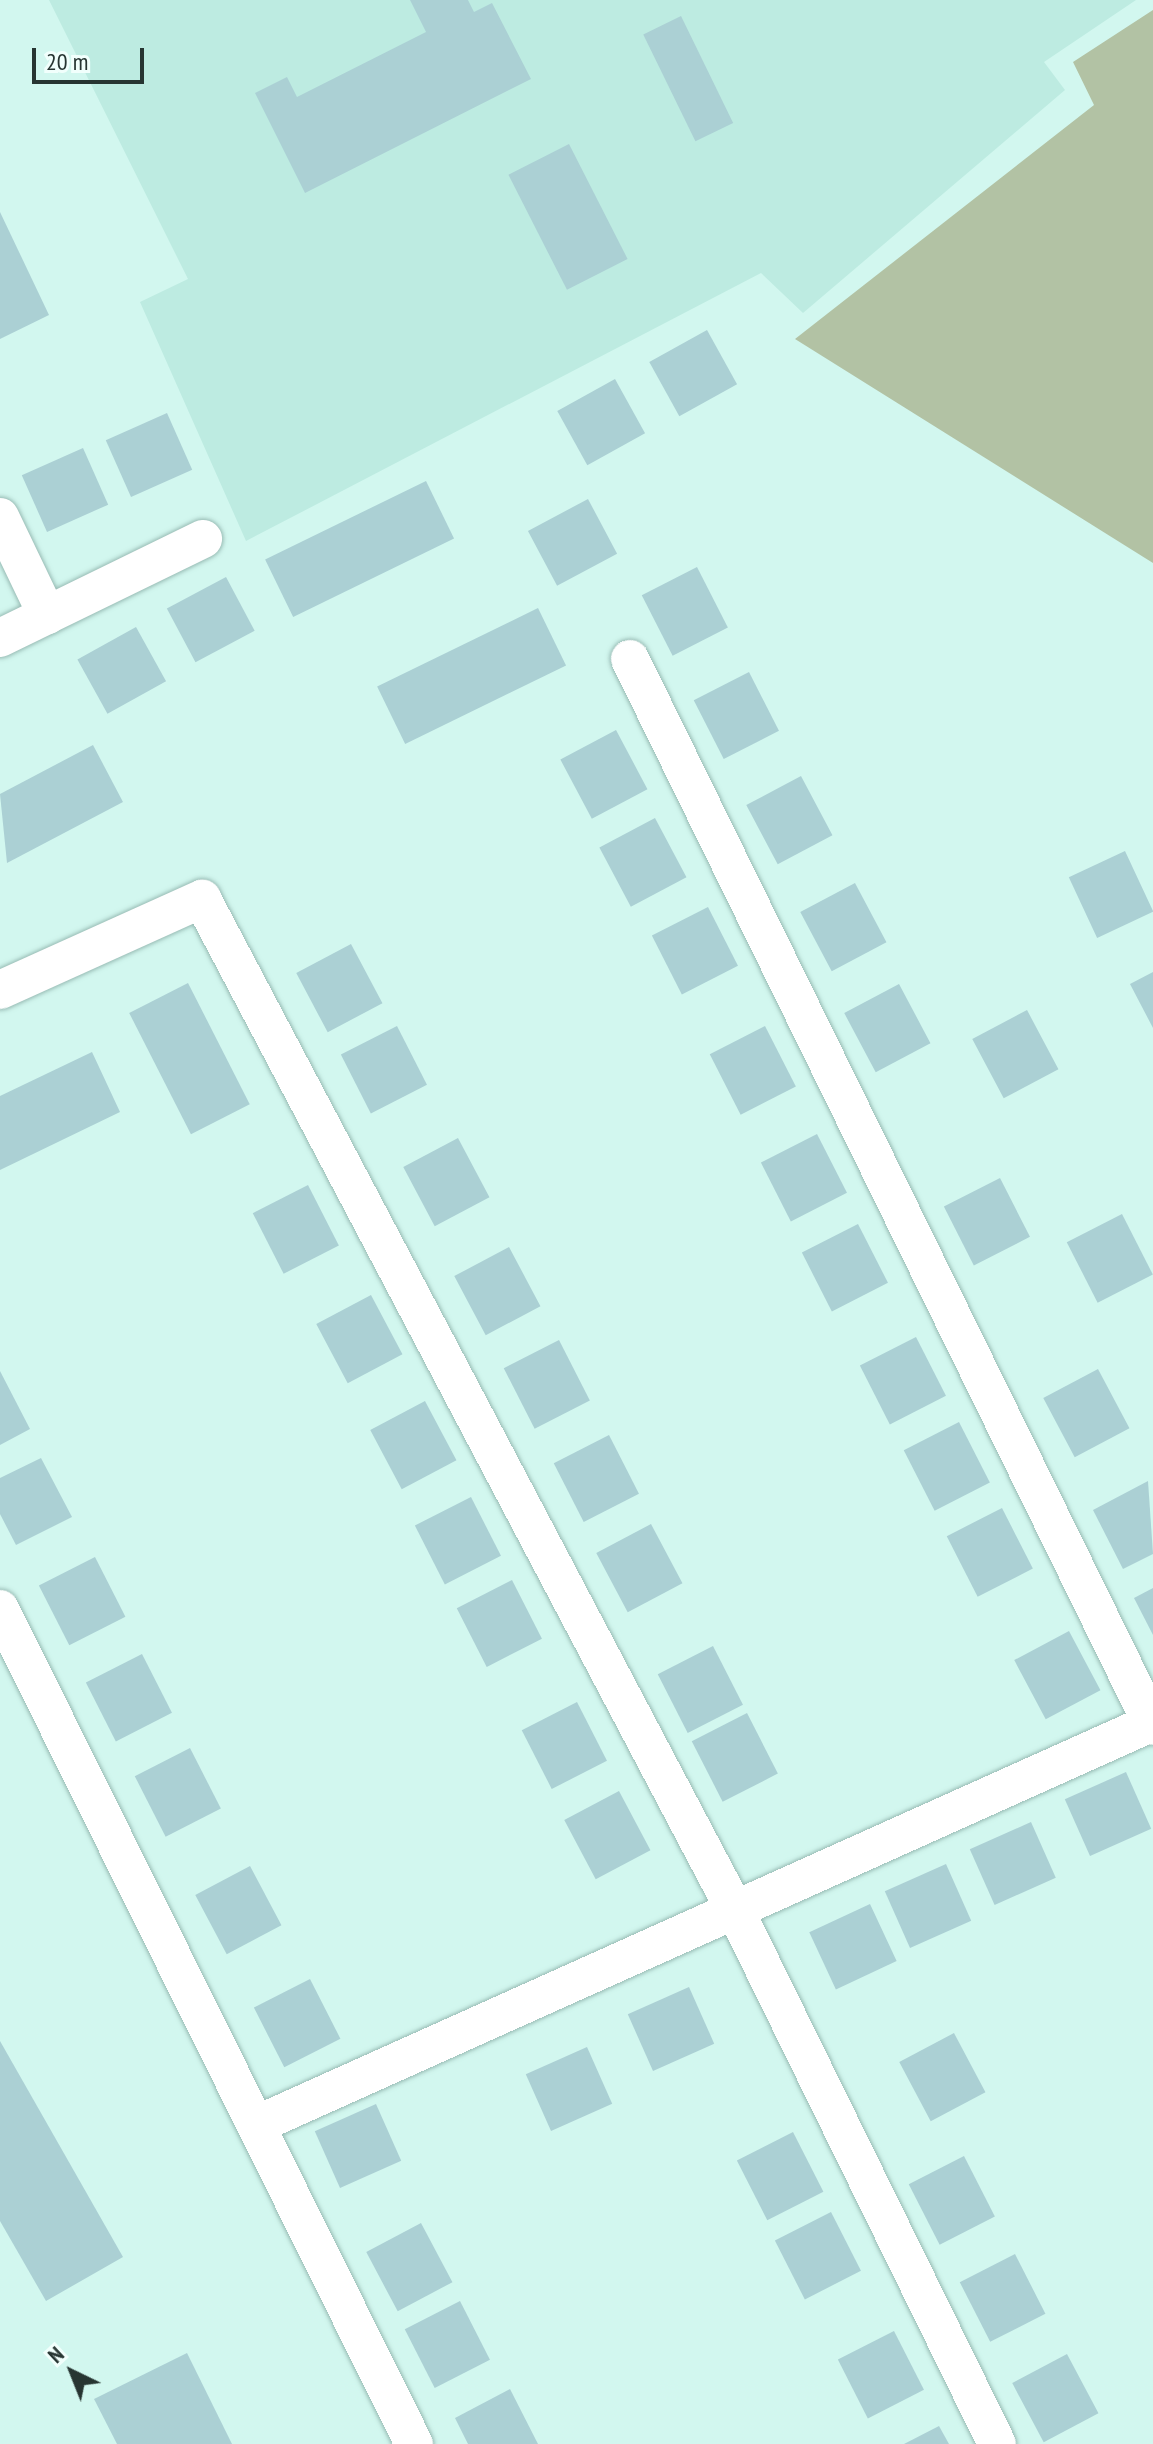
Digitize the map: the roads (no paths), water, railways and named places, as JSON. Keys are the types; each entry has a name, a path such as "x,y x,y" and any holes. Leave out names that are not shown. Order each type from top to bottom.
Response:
{"street":[{"path":"0,517 47,615"},
{"path":"0,638 203,539"},
{"path":"256,2125 737,1914 1153,1723 630,659"},
{"path":"0,990 202,899 737,1914 997,2444"},
{"path":"0,1609 414,2444"}]}
